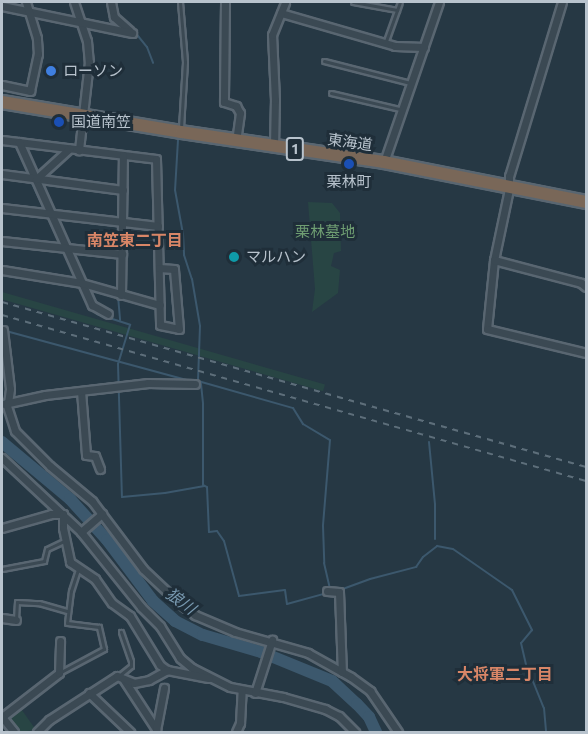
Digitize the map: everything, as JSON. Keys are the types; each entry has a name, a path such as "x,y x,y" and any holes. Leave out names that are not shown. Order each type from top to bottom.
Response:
{"highway":[{"name":"東海道","path":"2,102 236,141 384,162 510,189 586,202"}],"street":[{"path":"2,85 30,91 38,54 37,38 26,2"},
{"path":"74,2 87,41 89,62 85,115 79,150"},
{"path":"2,6 132,33 114,17 110,8 111,2"},
{"path":"225,2 224,102 236,106 240,113 236,141"},
{"path":"274,146 275,100 272,35 285,2"},
{"path":"384,162 439,2"},
{"path":"562,2 508,176 510,189 494,260 487,329 586,353"},
{"path":"281,13 386,43 424,47"},
{"path":"2,140 156,159 160,325 181,328 174,269 159,268"},
{"path":"19,142 94,308 108,314"},
{"path":"36,178 69,148"},
{"path":"121,295 123,155"},
{"path":"2,174 123,190"},
{"path":"2,208 158,226"},
{"path":"2,241 122,254"},
{"path":"494,260 580,283 586,287"},
{"path":"2,270 82,283 159,305"},
{"path":"3,330 10,389 5,403 15,430 50,466 92,501 143,569 195,615 235,632 272,640 308,652 342,672 370,691 398,732"},
{"path":"5,403 148,383 195,384"},
{"path":"81,391 86,455 95,456 100,469"},
{"path":"2,458 34,491 82,532 141,607 160,626 180,658 210,678"},
{"path":"2,528 51,514 63,514"},
{"path":"63,514 70,562 101,585 112,603 130,616 151,654 167,670 210,678 242,690 283,697 325,710 339,716 356,732"},
{"path":"82,532 101,514"},
{"path":"327,591 339,592 342,672"},
{"path":"2,618 16,620"},
{"path":"255,693 272,640"},
{"path":"14,732 2,717 59,673 60,641"},
{"path":"37,732 49,720 89,693 121,678 142,682 167,670"},
{"path":"121,678 156,731"},
{"path":"156,731 164,688"},
{"path":"236,732 240,723 242,690"},
{"path":"89,693 130,732"}],"lane":[{"path":"180,2 185,62 181,132"},
{"path":"353,2 397,10"},
{"path":"386,43 400,2"},
{"path":"324,61 412,83"},
{"path":"331,93 402,109"},
{"path":"2,568 44,561 47,549 65,540"},
{"path":"59,673 104,649 99,627 67,623 67,611 79,568"},
{"path":"16,620 17,602 39,603 67,611"},
{"path":"121,632 131,666 121,678"}],"green space":[{"name":"栗林墓地","path":"308,202 332,203 340,213 341,251 334,253 331,266 340,270 338,293 312,312 315,289"},
{"path":"2,292 325,385 323,391 2,299"},
{"path":"19,706 36,730 18,732 7,717"}],"waterway":[{"path":"134,31 147,47 153,63"},
{"path":"178,140 175,190 183,234 184,255 192,279 200,326 198,381 293,408 303,424 330,440 323,526 324,563 330,589"},
{"path":"15,145 29,175"},
{"path":"119,159 119,189"},
{"path":"31,181 45,211"},
{"path":"47,216 76,279"},
{"path":"79,284 89,307 97,314 130,325 118,364 122,497 204,486"},
{"path":"118,296 120,320"},
{"path":"6,331 190,381"},
{"path":"196,383 201,384 203,404 203,485 207,487 209,532 217,531 224,541 239,596 285,590 287,604 327,593"},
{"name":"狼川","path":"2,442 70,499 107,540 153,601 175,621 203,635 261,652 332,681 369,717 376,732"},
{"path":"429,442 435,504 435,539"},
{"path":"437,546 453,549 512,590 532,630 521,643 527,668"},
{"path":"340,590 370,579 416,567 423,557 437,546"},
{"path":"532,679 544,708 546,732"}],"railway":[{"path":"2,302 586,467"},
{"path":"2,315 586,481"}],"place":[{"name":"ローソン","path":"51,71"},
{"name":"国道南笠","path":"59,122"},
{"name":"栗林町","path":"349,164"},
{"name":"マルハン","path":"234,257"}],"district":[{"name":"南笠東二丁目","path":"135,240"},
{"name":"大将軍二丁目","path":"505,674"}]}
